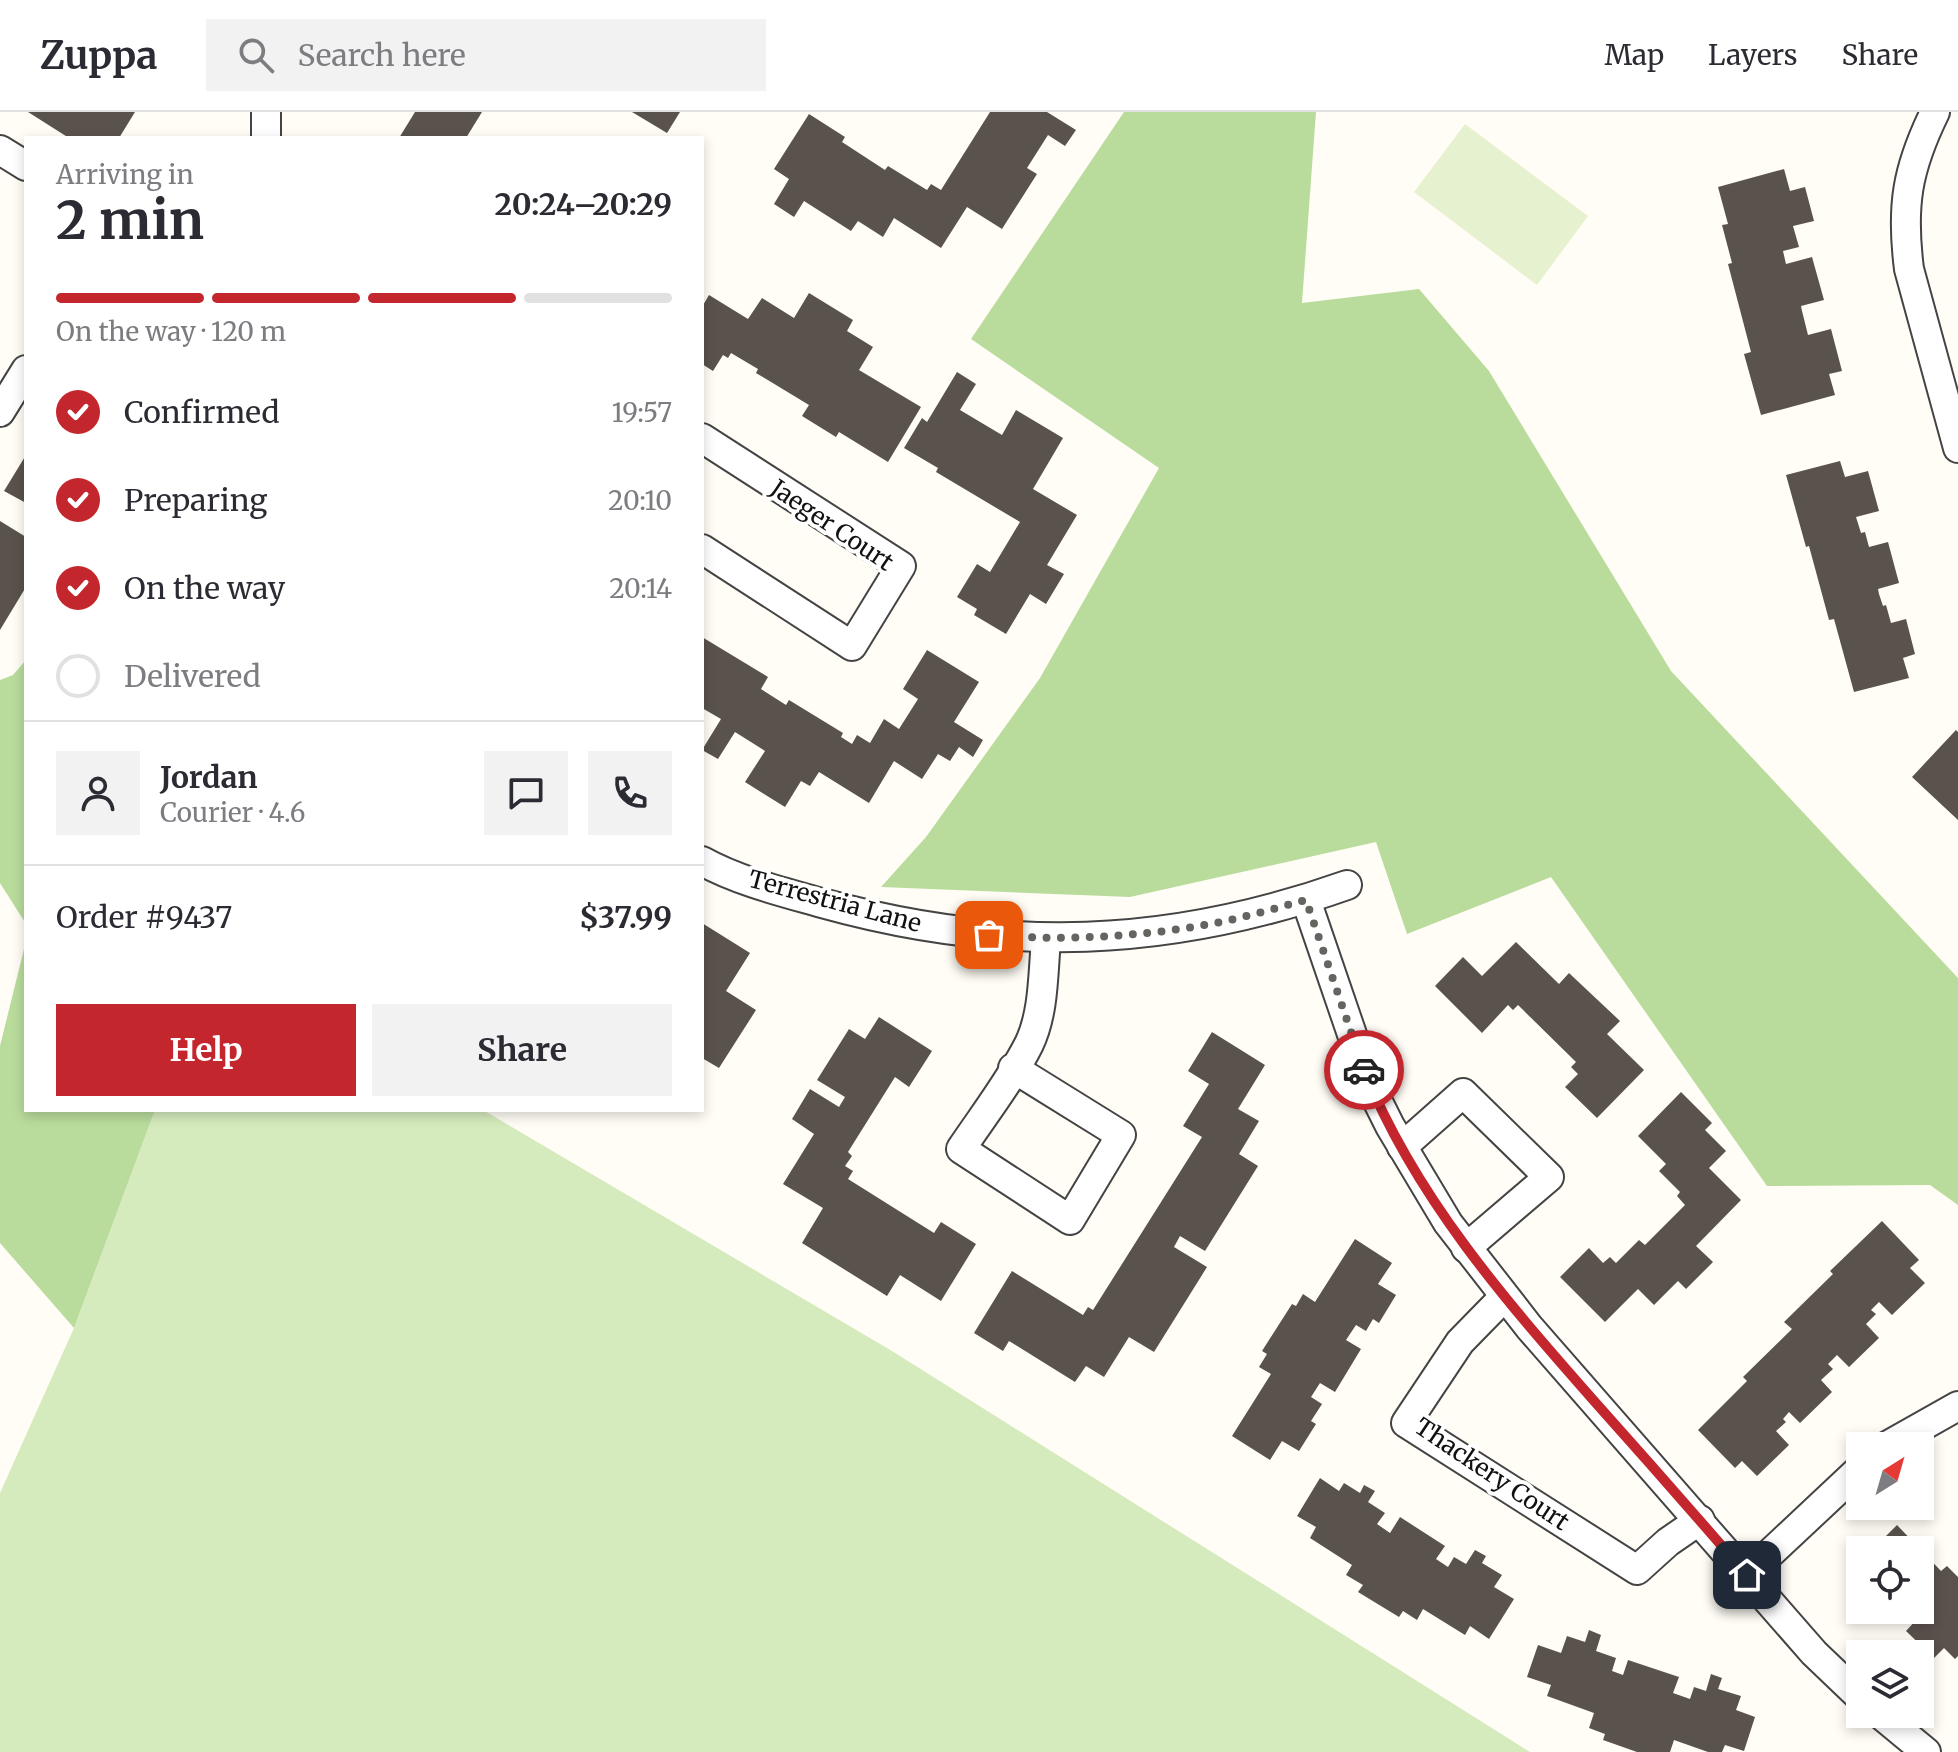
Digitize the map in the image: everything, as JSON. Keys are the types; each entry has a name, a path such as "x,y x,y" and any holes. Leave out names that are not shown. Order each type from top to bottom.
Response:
{"street":[{"path":"266,112 266,136"},
{"path":"1935,112 1907,189 1906,246 1909,269 1958,448"},
{"path":"0,150 24,165"},
{"path":"0,412 24,373"},
{"name":"Jaeger Court","path":"704,439 901,566 852,646 704,550"},
{"name":"Terrestria Lane","path":"704,862 790,894 891,921 989,935 1046,939 1174,930 1306,900 1347,885"},
{"path":"1306,900 1360,1061 1402,1147 1466,1248 1504,1297 1814,1653 1846,1684"},
{"path":"1013,1068 1121,1135 1070,1220 961,1149 1013,1068 1029,1044 1040,1003 1046,939"},
{"path":"1402,1147 1463,1093 1549,1177 1466,1248"},
{"name":"Thackery Court","path":"1504,1297 1460,1342 1406,1423 1637,1570 1668,1542 1700,1520"},
{"path":"1912,1432 1958,1406"},
{"path":"1747,1575 1846,1482"},
{"path":"1897,1728 1926,1752"}],"green space":[{"path":"1124,112 1316,112 1302,303 1419,289 1489,371 1671,671 1958,978 1958,1205 1930,1185 1767,1186 1551,877 1407,934 1376,842 1130,897 881,887 926,837 1040,678 1159,468 971,339"},
{"path":"1465,124 1588,216 1537,285 1414,192"},
{"path":"24,662 24,921 0,883 0,680 13,675"},
{"path":"24,949 24,1112 154,1112 74,1328 0,1243 0,1046"},
{"path":"154,1112 486,1112 892,1351 1530,1752 0,1752 0,1493 74,1328"}],"building":[{"path":"28,112 135,112 120,136 66,136"},
{"path":"415,112 482,112 467,136 400,136"},
{"path":"632,112 680,112 667,133"},
{"path":"990,112 1047,112 1076,130 1065,146 1048,135 1027,168 1037,174 1002,229 967,207 941,248 894,218 883,237 858,221 851,231 804,201 794,217 774,204 789,179 774,169 809,114 845,137 842,142 885,170 888,166 927,190 931,184 941,190"},
{"path":"1784,169 1790,191 1805,187 1814,221 1793,226 1799,247 1783,251 1786,264 1812,257 1824,300 1801,306 1808,335 1831,329 1842,371 1829,374 1835,395 1761,415 1744,354 1751,352 1728,264 1732,263 1722,225 1728,224 1718,187"},
{"path":"809,293 853,320 847,331 873,347 859,370 921,407 888,462 839,432 836,437 802,416 809,405 756,373 758,369 731,353 728,358 723,355 713,371 704,365 704,304 709,295 748,319 762,298 794,318"},
{"path":"957,372 976,384 960,410 1002,435 1016,410 1063,438 1033,489 1077,515 1047,565 1064,574 1046,604 1030,594 1006,634 974,615 977,609 957,597 977,564 990,572 1020,522 936,472 938,468 904,448 922,418 927,422"},
{"path":"24,458 24,502 4,491"},
{"path":"1840,461 1845,477 1868,471 1879,511 1856,517 1869,547 1888,542 1899,583 1878,589 1879,594 1891,623 1906,619 1915,654 1903,658 1909,678 1854,692 1834,619 1829,620 1786,475"},
{"path":"0,521 24,536 24,590 0,630"},
{"path":"704,638 768,677 761,689 786,705 789,700 843,733 841,737 852,744 857,735 870,743 884,719 899,729 918,699 903,689 927,650 979,682 954,722 983,740 973,757 959,747 950,761 938,754 922,779 894,761 869,803 819,772 810,786 801,781 785,807 745,782 765,751 735,732 718,759 704,751 721,719 704,709"},
{"path":"1956,730 1958,732 1958,820 1912,777"},
{"path":"704,924 750,953 726,991 756,1010 719,1068 704,1059"},
{"path":"1516,942 1559,984 1569,973 1620,1021 1607,1034 1644,1070 1597,1118 1565,1087 1578,1074 1571,1067 1576,1062 1518,1005 1513,1010 1508,1005 1482,1033 1435,986 1463,957 1482,976"},
{"path":"879,1017 932,1051 909,1087 895,1077 848,1152 852,1156 845,1166 853,1171 848,1179 934,1233 941,1222 976,1244 941,1301 900,1275 887,1296 802,1243 823,1208 783,1184 814,1134 792,1119 810,1089 839,1107 845,1097 817,1080 849,1029 865,1039"},
{"path":"1212,1032 1265,1065 1238,1109 1259,1121 1239,1154 1258,1166 1205,1251 1180,1236 1174,1247 1207,1267 1154,1352 1129,1337 1104,1377 1086,1366 1075,1382 1009,1341 1003,1351 974,1333 1012,1271 1083,1315 1088,1307 1093,1310 1202,1137 1183,1126 1209,1084 1188,1071"},
{"path":"1681,1092 1712,1123 1705,1130 1726,1151 1709,1168 1741,1200 1696,1246 1713,1262 1686,1289 1678,1281 1654,1305 1638,1289 1605,1322 1560,1277 1589,1248 1603,1263 1610,1257 1616,1263 1639,1240 1645,1245 1685,1205 1677,1196 1680,1192 1659,1171 1666,1164 1638,1136"},
{"path":"1882,1221 1919,1260 1910,1268 1925,1283 1892,1315 1879,1302 1871,1310 1876,1314 1866,1324 1879,1338 1849,1367 1837,1355 1828,1364 1833,1369 1821,1380 1832,1392 1800,1423 1789,1412 1783,1419 1786,1422 1776,1431 1789,1445 1757,1476 1742,1461 1735,1468 1698,1430 1747,1381 1743,1377 1792,1329 1784,1322 1833,1274 1830,1271"},
{"path":"1355,1239 1392,1263 1378,1284 1396,1295 1379,1323 1373,1319 1366,1331 1356,1325 1346,1340 1361,1349 1335,1392 1320,1383 1311,1397 1322,1404 1311,1421 1316,1424 1299,1451 1282,1441 1270,1460 1232,1436 1271,1374 1259,1367 1267,1354 1262,1351 1292,1304 1296,1306 1303,1294 1315,1302"},
{"path":"1320,1478 1339,1491 1344,1483 1360,1493 1364,1485 1375,1491 1368,1502 1385,1513 1377,1524 1390,1533 1400,1517 1445,1546 1436,1559 1448,1567 1454,1557 1466,1564 1475,1550 1486,1556 1482,1563 1502,1575 1494,1587 1514,1599 1489,1639 1470,1626 1465,1635 1423,1609 1417,1620 1403,1611 1399,1617 1358,1592 1363,1585 1346,1575 1352,1565 1310,1538 1316,1527 1297,1516"},
{"path":"1897,1525 1908,1536 1886,1536"},
{"path":"1934,1564 1941,1571 1947,1566 1958,1577 1958,1656 1955,1659 1944,1648 1934,1658 1934,1640 1915,1640 1906,1631 1912,1624 1934,1624"},
{"path":"1589,1630 1601,1635 1596,1651 1616,1658 1612,1671 1623,1675 1628,1660 1679,1677 1673,1693 1690,1699 1694,1687 1706,1691 1711,1674 1722,1678 1718,1689 1741,1696 1736,1710 1755,1717 1744,1751 1725,1745 1722,1752 1708,1752 1674,1740 1670,1752 1637,1752 1603,1740 1605,1734 1589,1728 1594,1713 1547,1696 1551,1685 1527,1677 1538,1645 1561,1653 1567,1636 1585,1642"}],"way so far":[{"path":"989,935 1046,939 1174,930 1306,900 1364,1070"}],"route":[{"path":"1364,1070 1390,1126 1433,1200 1466,1248 1529,1327 1747,1575"}]}
